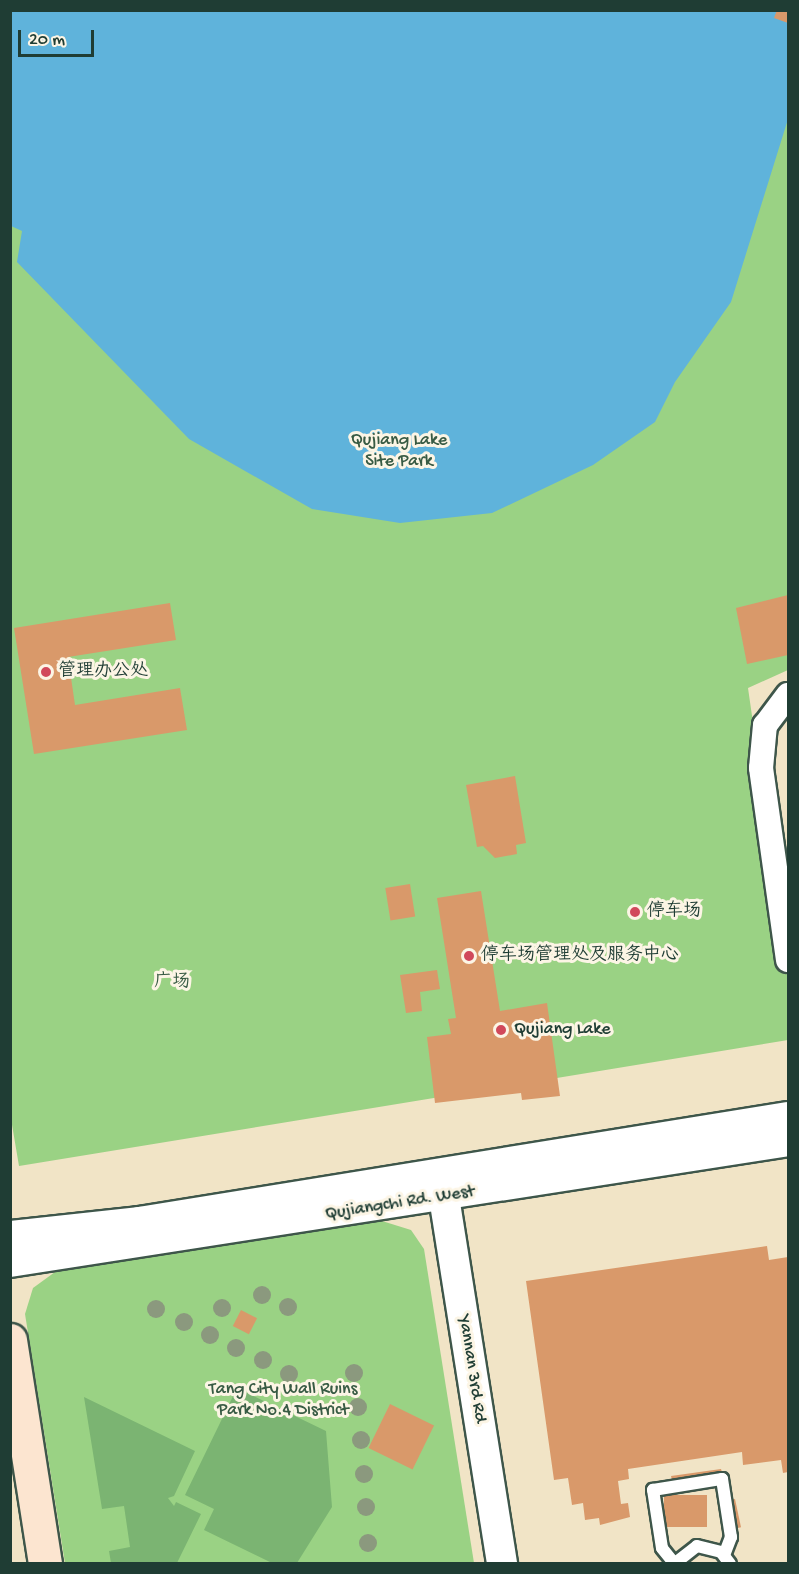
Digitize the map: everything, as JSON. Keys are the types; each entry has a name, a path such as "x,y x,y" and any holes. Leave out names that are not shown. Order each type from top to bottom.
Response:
{"main road":[{"path":"10,1340 45,1563"}],"street":[{"path":"789,695 765,725 760,768 789,960"},
{"name":"Qujiangchi Rd. West","path":"10,1262 442,1185 789,1117"},
{"name":"Qujiangchi Rd. West","path":"10,1236 789,1141"},
{"name":"Yannan 3rd Rd","path":"442,1185 502,1563"}],"lane":[{"path":"722,1479 731,1537 727,1559 697,1546 674,1563 662,1548 653,1490 722,1479"}],"green space":[{"name":"Qujiang Lake Site Park","path":"10,11 788,11 788,670 748,688 788,966 788,1040 19,1166 10,1113"},
{"name":"Tang City Wall Ruins Park No.4 District","path":"382,1221 411,1230 424,1249 474,1563 65,1563 25,1314 33,1288 55,1272"},
{"path":"237,1388 326,1431 332,1507 297,1563 272,1563 204,1530 214,1509 185,1495"},
{"path":"84,1397 195,1451 174,1496 168,1498 174,1506 176,1502 201,1514 177,1563 111,1563 109,1551 130,1547 124,1506 102,1509"}],"water":[{"path":"11,11 788,11 788,119 731,302 675,382 655,422 593,465 492,513 400,523 312,509 189,439 17,262 22,231 11,226"}],"building":[{"path":"777,10 788,10 788,23 774,18"},
{"path":"788,595 788,655 747,664 736,608"},
{"name":"管理办公处","path":"170,603 176,640 68,657 75,705 180,688 187,730 34,754 14,628"},
{"path":"515,776 526,843 516,845 517,854 495,858 483,846 477,847 466,785"},
{"path":"410,884 415,917 390,921 385,888"},
{"path":"481,891 500,1011 547,1003 560,1096 522,1100 521,1093 435,1103 427,1037 451,1034 448,1019 456,1018 437,898"},
{"path":"437,970 440,989 420,992 422,1011 406,1013 400,975"},
{"path":"767,1246 769,1260 788,1257 788,1472 783,1473 781,1460 743,1465 742,1452 628,1469 629,1479 618,1481 621,1504 628,1503 630,1517 600,1525 599,1518 585,1520 583,1503 572,1505 568,1478 554,1480 526,1281"},
{"path":"241,1310 257,1318 249,1334 233,1326"},
{"path":"390,1404 434,1425 413,1470 369,1448"},
{"path":"721,1469 722,1472 672,1480 671,1476"},
{"path":"664,1495 707,1495 707,1527 664,1527"},
{"path":"735,1499 741,1527 733,1529 727,1501"}],"place":[{"name":"管理办公处","path":"46,672"},
{"name":"停车场","path":"635,912"},
{"name":"停车场管理处及服务中心","path":"469,956"},
{"name":"Qujiang Lake","path":"501,1030"}],"park label":[{"name":"广场","path":"172,983"}]}
